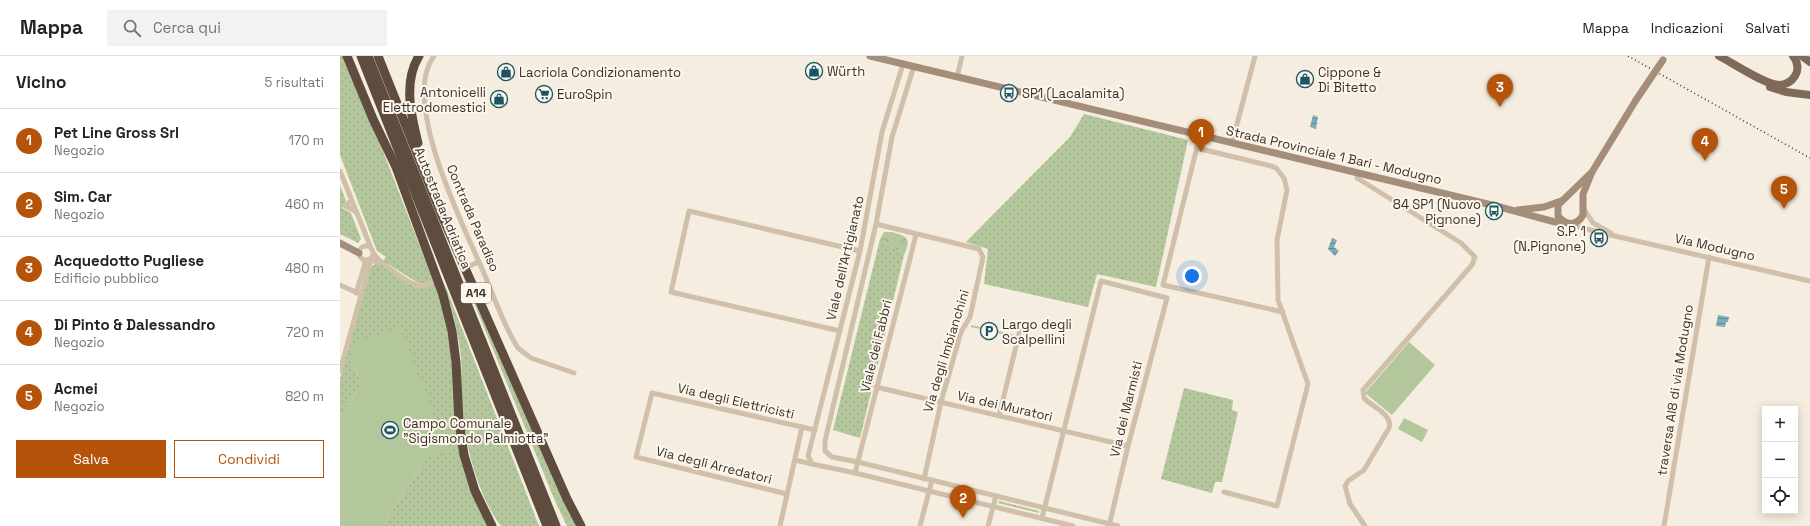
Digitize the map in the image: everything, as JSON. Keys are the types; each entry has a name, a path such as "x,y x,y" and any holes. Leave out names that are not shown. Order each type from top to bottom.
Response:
{"highway":[{"path":"347,56 373,119 396,167"},
{"path":"352,56 434,266 446,304 455,353 459,422 464,455 475,491 492,526"},
{"name":"Autostrada Adriatica","path":"361,56 547,526"},
{"name":"Autostrada Adriatica","path":"368,56 556,526"},
{"name":"A14","path":"378,56 442,216 567,500 581,526"},
{"path":"418,56 411,77 411,107 419,147 438,197 442,216"}],"main road":[{"path":"1720,56 1757,77 1778,85 1789,82 1797,72 1797,63 1793,56"},
{"path":"1802,56 1810,62"},
{"path":"1757,77 1768,86 1780,91 1810,94"}],"street":[{"name":"Contrada Paradiso","path":"434,56 425,74 425,100 429,131 435,156 458,216 518,348 531,358 574,373"},
{"name":"Strada Provinciale 1 Bari - Modugno","path":"870,56 1512,210 1555,222 1564,222"},
{"path":"957,77 962,56"},
{"path":"1232,143 1255,56"},
{"path":"1592,172 1563,199 1557,210 1558,216 1564,222 1572,224 1581,219 1584,215 1584,188 1592,172 1636,100 1665,58"},
{"name":"Viale dell'Artigianato","path":"812,464 808,456 860,252 882,132 903,64"},
{"name":"Viale dell'Artigianato","path":"858,462 832,458 825,451 824,442 876,224 892,137 914,66"},
{"path":"1200,135 1163,284 1283,312"},
{"path":"1197,148 1271,166 1276,168 1284,178 1287,190 1277,240 1278,300 1308,384 1277,506 1224,492"},
{"path":"340,171 364,233 374,254 382,263 418,285 426,285 433,281"},
{"path":"1358,173 1357,178 1461,243 1475,257 1472,265 1363,390 1364,398 1388,418 1390,423 1390,428 1364,470 1348,481 1345,486 1350,504 1365,526"},
{"path":"1563,199 1576,198 1584,207"},
{"name":"Strada Provinciale 1 Bari - Modugno","path":"1512,210 1534,209 1553,205 1563,199"},
{"name":"Via Modugno","path":"1584,207 1593,223 1615,235"},
{"path":"840,331 671,292 690,211 860,252"},
{"path":"876,224 916,235"},
{"name":"Via Modugno","path":"1572,224 1574,226 1810,281"},
{"path":"364,233 365,240 360,258 382,263"},
{"name":"Via degli Imbianchini","path":"916,235 979,249 983,257 970,317 961,332 941,402 924,478"},
{"name":"Viale dei Fabbri","path":"855,473 916,235"},
{"path":"340,243 361,250"},
{"path":"361,250 367,246 372,248"},
{"path":"366,260 372,258 374,254"},
{"name":"traversa AI8 di via Modugno","path":"1664,526 1709,257"},
{"path":"340,371 358,294 370,263 366,260"},
{"path":"469,266 479,262"},
{"name":"Via dei Marmisti","path":"1063,431 1101,281 1167,298 1128,446 1110,525"},
{"path":"340,287 358,294"},
{"path":"999,416 1020,330"},
{"name":"Via dei Muratori","path":"876,387 1128,446"},
{"name":"Via degli Elettricisti","path":"636,457 652,393 815,430"},
{"path":"780,526 802,427"},
{"path":"1042,518 1063,431"},
{"name":"Via degli Arredatori","path":"636,457 787,494"},
{"path":"795,460 819,467 855,473 1072,526 1074,515"},
{"path":"858,462 1118,526"},
{"path":"920,526 932,480"},
{"path":"988,526 996,496"}],"green space":[{"path":"340,56 345,56 351,69 433,280 418,283 383,261 386,257 377,251 340,155"},
{"path":"1084,114 1188,140 1156,287 1097,274 1088,307 984,284 988,249 966,242 1070,137"},
{"path":"340,185 346,201 342,208 351,213 361,239 358,243 340,234"},
{"path":"884,232 897,233 906,238 908,243 904,255 880,239"},
{"path":"880,239 904,255 860,438 833,430"},
{"path":"452,249 577,526 567,526 555,501"},
{"path":"375,264 381,264 411,285 434,283 442,304 451,343 455,412 489,526 385,526 390,513 426,459 350,359 362,384 340,417 340,379 371,267"},
{"path":"443,280 539,526 501,526 484,497 472,463 464,427 461,394 461,357 458,337"},
{"path":"971,325 1015,335 1015,337 971,327"},
{"name":"Campo Comunale \"Sigismondo Palmiotta\"","path":"400,328 448,450 426,459 390,513 385,526 340,526 340,417 362,384 350,359 356,342"},
{"path":"1409,342 1435,365 1392,415 1365,393"},
{"path":"1184,388 1233,400 1232,410 1238,412 1222,482 1215,482 1212,493 1161,479"},
{"path":"1404,418 1428,430 1422,442 1398,429"},
{"path":"999,501 1039,511 1039,513 998,503"}],"water":[{"path":"1313,115 1318,117 1316,129 1310,127"},
{"path":"1332,238 1337,240 1334,247 1339,251 1335,256 1328,249"},
{"path":"1718,315 1729,317 1725,327 1716,326"}],"railway":[{"path":"1628,56 1810,158"}],"place":[{"name":"Würth","path":"814,71"},
{"name":"Lacriola Condizionamento","path":"506,72"},
{"name":"Cippone & Di Bitetto","path":"1305,79"},
{"name":"SP1 (Lacalamita)","path":"1009,93"},
{"name":"EuroSpin","path":"544,94"},
{"name":"Antonicelli Elettrodomestici","path":"499,99"},
{"name":"Acquedotto Pugliese","path":"1500,107"},
{"name":"Pet Line Gross Srl","path":"1201,152"},
{"name":"Di Pinto & Dalessandro","path":"1705,161"},
{"name":"Acmei","path":"1784,209"},
{"name":"84 SP1 (Nuovo Pignone)","path":"1494,211"},
{"name":"S.P. 1 (N.Pignone)","path":"1599,238"},
{"name":"Largo degli Scalpellini","path":"989,331"},
{"name":"Campo Comunale \"Sigismondo Palmiotta\"","path":"390,430"},
{"name":"Sim. Car","path":"963,518"}]}
